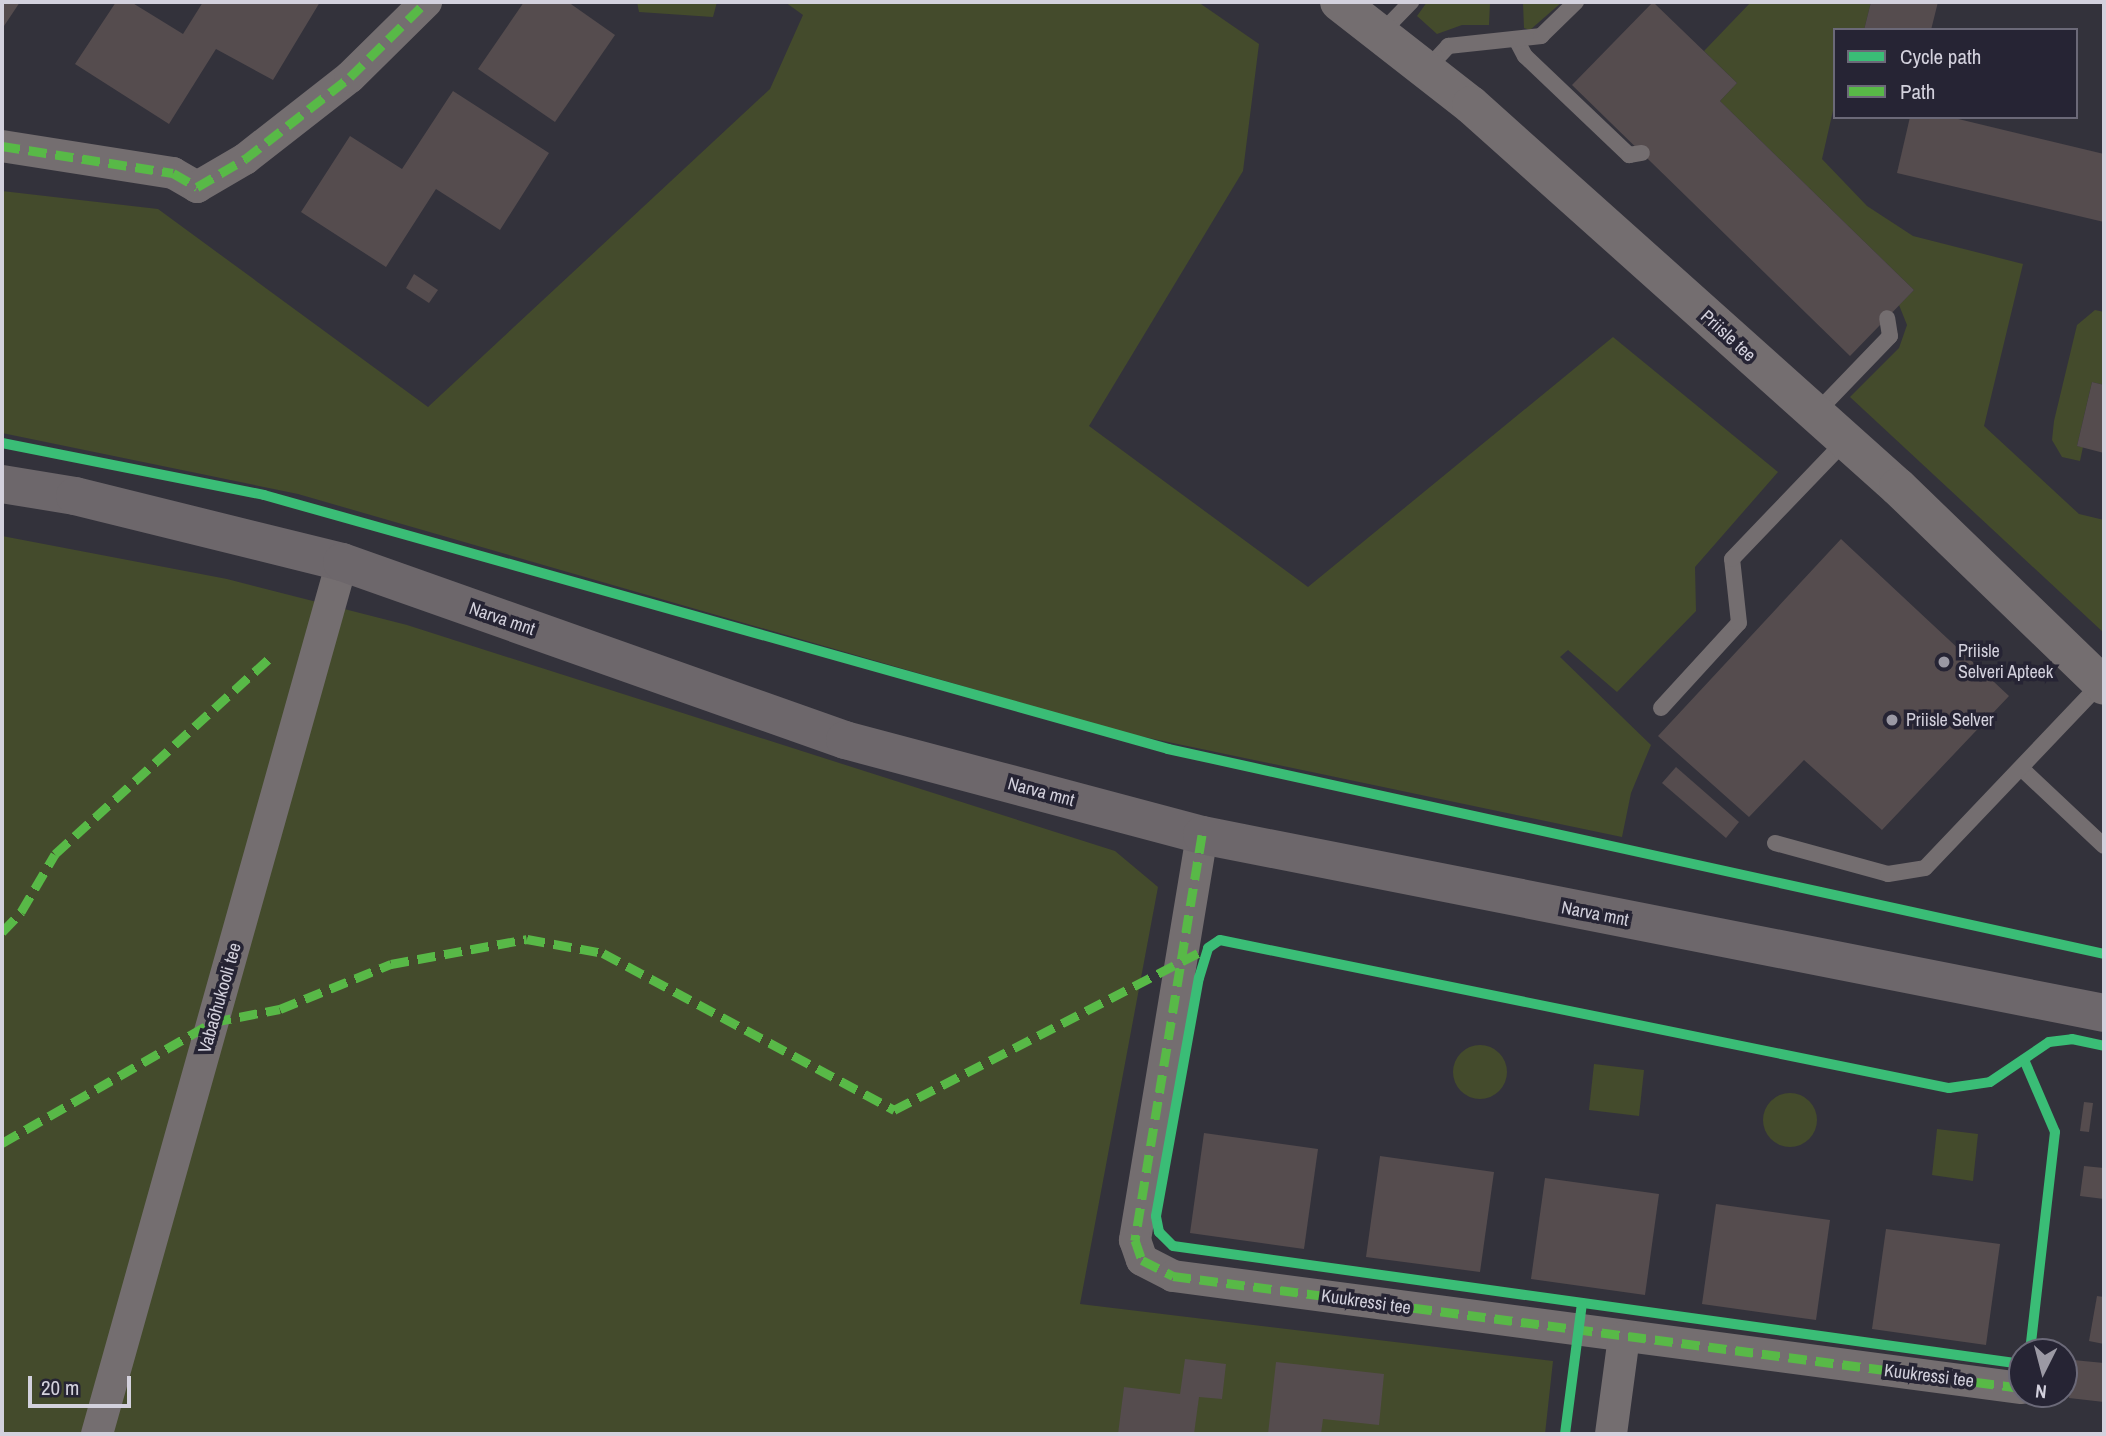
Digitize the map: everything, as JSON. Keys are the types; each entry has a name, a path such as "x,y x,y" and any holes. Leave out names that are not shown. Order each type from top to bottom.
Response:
{"main road":[{"name":"Narva mnt","path":"2,484 75,496 342,562 845,740 1202,835 2104,1013"}],"street":[{"path":"2,146 173,173 197,187 245,159 350,77 426,2"},
{"name":"Priisle tee","path":"1339,2 1426,70 1815,414 2102,685"},
{"name":"Vabaõhukooli tee","path":"97,1434 342,562"},
{"name":"Kuukressi tee","path":"1202,835 1135,1240 1142,1260 1173,1276 2008,1386"},
{"path":"1611,1434 1624,1337"}],"lane":[{"path":"1380,34 1411,2"},
{"path":"1426,70 1448,46 1468,40 1518,43 1541,36 1576,2"},
{"path":"1518,43 1525,56 1629,155 1642,153"},
{"path":"1815,414 1890,336 1886,318"},
{"path":"1661,708 1739,623 1732,559 1845,442"},
{"path":"1732,631 1745,642"},
{"path":"1774,843 1888,874 1925,869 2102,685"},
{"path":"2022,769 2104,846"}],"green space":[{"path":"637,2 717,2 713,17 639,12"},
{"path":"785,2 1198,2 1259,44 1243,171 1089,426 1308,587 1613,337 1778,472 1695,567 1696,611 1617,692 1568,650 1560,657 1651,745 1631,793 1622,837 1125,733 298,494 2,433 2,191 158,209 428,407 770,89 803,15"},
{"path":"1427,2 1562,2 1530,30 1524,28 1523,3 1490,3 1489,25 1462,25 1437,34 1417,16"},
{"path":"1751,2 1871,2 1864,28 1833,28 1833,111 1822,159 1867,206 1913,236 2023,264 1984,426 2079,514 2104,520 2104,633 1850,397 1899,348 1907,325 1899,305 1914,290 1720,101 1737,83 1704,51"},
{"path":"2095,310 2104,312 2104,385 2092,382 2077,446 2083,447 2080,461 2062,457 2052,440 2077,325"},
{"path":"2,536 227,579 407,625 1115,851 1158,887 1080,1304 1553,1361 1545,1434 2,1434"},
{"path":"1480,1045 1499,1053 1507,1072 1499,1091 1480,1099 1461,1091 1453,1072 1461,1053"},
{"path":"1594,1064 1644,1070 1639,1116 1589,1110"},
{"path":"1790,1093 1809,1101 1817,1120 1809,1139 1790,1147 1771,1139 1763,1120 1771,1101"},
{"path":"1937,1129 1978,1134 1973,1181 1932,1175"}],"building":[{"path":"2,2 20,2 2,29"},
{"path":"116,2 131,2 183,34 203,2 320,2 273,80 216,49 169,124 75,64"},
{"path":"524,2 568,2 615,35 555,122 478,69"},
{"path":"1653,2 1737,83 1720,101 1914,290 1850,356 1572,85"},
{"path":"1871,2 1938,2 1932,28 1864,28"},
{"path":"453,91 549,153 500,230 436,189 386,267 301,212 350,136 402,169"},
{"path":"1910,119 1958,119 2104,154 2104,222 1897,173"},
{"path":"414,274 438,290 429,303 406,288"},
{"path":"2092,382 2104,385 2104,453 2077,446"},
{"path":"1841,539 2009,696 1882,830 1804,760 1749,817 1658,736"},
{"path":"1676,767 1739,822 1726,838 1662,783"},
{"path":"2084,1102 2093,1103 2089,1132 2080,1131"},
{"path":"1204,1133 1318,1149 1304,1249 1190,1233"},
{"path":"1380,1156 1494,1172 1480,1272 1366,1257"},
{"path":"2084,1166 2104,1168 2104,1199 2080,1196"},
{"path":"1545,1178 1659,1194 1645,1295 1531,1279"},
{"path":"1716,1204 1830,1220 1816,1320 1702,1304"},
{"path":"1886,1229 2000,1244 1986,1345 1872,1329"},
{"path":"2097,1296 2104,1297 2104,1344 2089,1341"},
{"path":"1185,1359 1226,1364 1222,1399 1199,1397 1194,1434 1118,1434 1124,1387 1180,1394"},
{"path":"2078,1360 2104,1363 2104,1402 2078,1399"},
{"path":"1276,1362 1384,1374 1379,1425 1323,1419 1321,1434 1268,1434"}],"marked path":[{"path":"2,146 173,173 197,187 245,159 350,77 426,2"},
{"path":"2,932 21,912 55,854 273,655"},
{"path":"1202,835 1135,1240 1142,1260 1173,1276 2008,1386"},
{"path":"2,1143 213,1022 280,1009 391,964 527,939 603,953 894,1110 1208,948"}],"cycle path":[{"path":"2,443 264,495 1168,749 2104,954"},
{"path":"2008,1362 1173,1246 1159,1232 1156,1216 1199,978 1208,948 1220,940 1949,1088 1990,1082 2049,1042 2072,1039 2104,1046"},
{"path":"2025,1062 2055,1132 2032,1338"},
{"path":"1565,1434 1582,1303"}],"place":[{"name":"Priisle Selveri Apteek","path":"1944,662"},
{"name":"Priisle Selver","path":"1892,720"}]}
